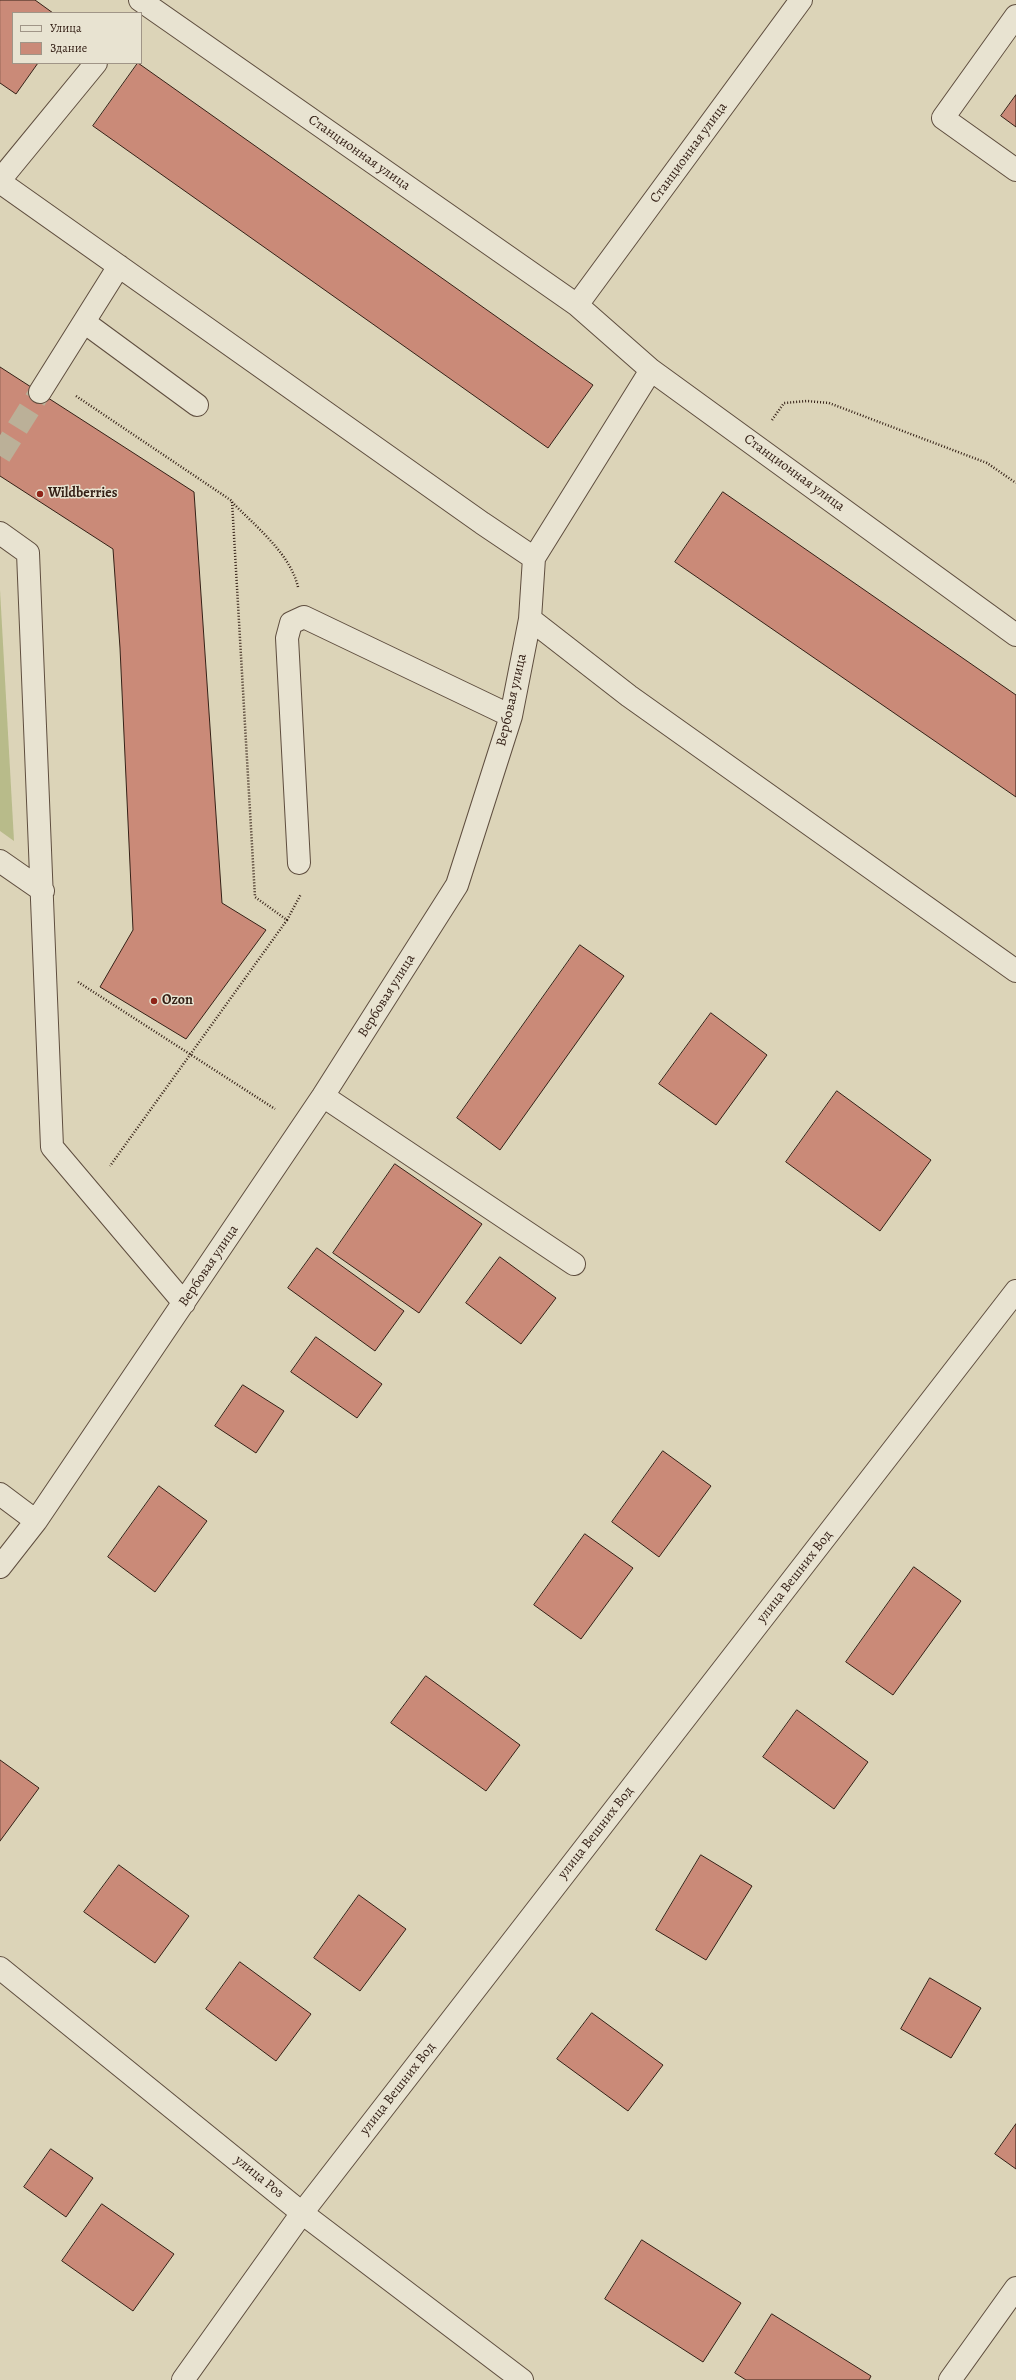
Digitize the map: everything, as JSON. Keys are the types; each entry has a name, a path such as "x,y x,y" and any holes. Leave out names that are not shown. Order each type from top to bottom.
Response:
{"street":[{"name":"Станционная улица","path":"577,305 802,0"},
{"name":"Станционная улица","path":"141,6 577,305 651,370 1016,635"},
{"path":"1016,16 943,118 1016,170"},
{"path":"95,64 0,181 482,523 534,558"},
{"path":"44,385 118,266"},
{"path":"84,322 197,405"},
{"name":"Вербовая улица","path":"0,1566 36,1521 302,1128 457,886 511,716 530,619 534,558 651,370"},
{"path":"0,533 28,553 43,891 52,1147 184,1303"},
{"path":"299,863 287,638 291,623 304,617 511,716"},
{"path":"530,619 629,696 1016,971"},
{"path":"0,861 43,891"},
{"path":"323,1096 574,1264"},
{"name":"улица Вешних Вод","path":"183,2380 302,2213 1016,1291"},
{"path":"0,1494 36,1521"},
{"name":"улица Роз","path":"0,1968 302,2213 522,2380"},
{"path":"950,2380 1016,2288"}],"path":[{"path":"44,385 232,501 277,549 295,576 304,617"},
{"path":"755,445 784,403 807,401 829,403 987,463 1016,484"},
{"path":"91,1193 287,920 255,897 232,501"},
{"path":"45,961 191,1054 302,1128"}],"green space":[{"path":"0,590 14,841 0,831"}],"building":[{"path":"0,0 35,0 52,12 12,12 12,64 37,64 16,94 0,83"},
{"path":"137,64 139,64 593,385 548,448 93,126"},
{"path":"1016,95 1016,127 1001,116"},
{"path":"0,367 194,492 222,903 266,930 186,1039 100,987 133,930 120,648 113,549 0,476"},
{"path":"723,492 1016,695 1016,797 675,562"},
{"path":"580,945 624,976 500,1150 457,1118"},
{"path":"711,1013 767,1055 716,1125 659,1084"},
{"path":"837,1091 931,1160 880,1231 786,1162"},
{"path":"395,1164 482,1224 419,1313 333,1253"},
{"path":"317,1248 404,1311 375,1351 288,1288"},
{"path":"500,1257 556,1298 521,1344 466,1303"},
{"path":"316,1337 382,1384 357,1418 291,1372"},
{"path":"243,1385 284,1411 256,1453 215,1426"},
{"path":"663,1451 711,1486 659,1557 612,1522"},
{"path":"159,1486 207,1521 155,1592 108,1557"},
{"path":"585,1534 633,1568 581,1639 534,1605"},
{"path":"914,1567 961,1601 893,1695 846,1662"},
{"path":"426,1676 520,1745 486,1791 391,1723"},
{"path":"797,1710 868,1762 834,1809 763,1757"},
{"path":"0,1760 39,1788 0,1841"},
{"path":"701,1855 752,1886 706,1960 656,1930"},
{"path":"119,1865 189,1916 155,1963 84,1912"},
{"path":"359,1895 406,1929 360,1991 314,1958"},
{"path":"240,1962 311,2014 276,2061 206,2009"},
{"path":"930,1978 981,2008 951,2058 901,2029"},
{"path":"592,2013 663,2065 628,2111 557,2059"},
{"path":"1016,2124 1016,2169 995,2154"},
{"path":"51,2149 93,2178 66,2217 24,2187"},
{"path":"102,2204 174,2254 133,2311 62,2261"},
{"path":"642,2240 741,2303 703,2362 605,2299"},
{"path":"772,2314 871,2376 869,2380 746,2380 735,2373"}],"tunnel":[{"path":"0,456 40,392"}],"place":[{"name":"Wildberries","path":"40,494"},
{"name":"Ozon","path":"154,1001"}]}
